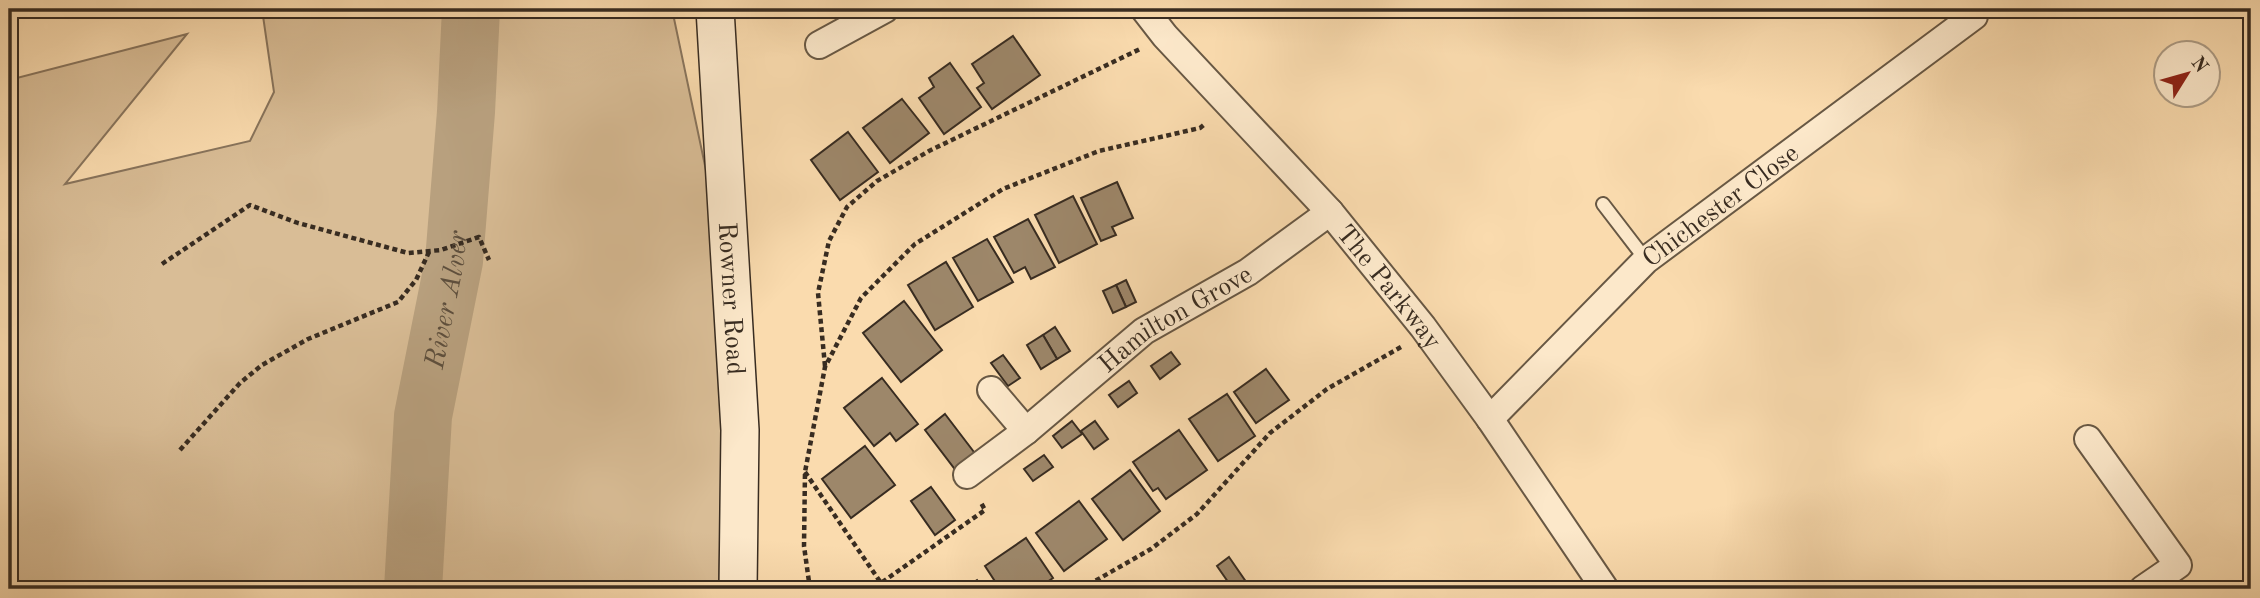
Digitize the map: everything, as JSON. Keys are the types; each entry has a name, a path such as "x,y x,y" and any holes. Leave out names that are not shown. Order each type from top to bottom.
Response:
{"main road":[{"name":"Rowner Road","path":"715,9 740,430 738,589"}],"street":[{"path":"819,45 885,9"},
{"name":"The Parkway","path":"1144,9 1229,106 1330,212 1423,327 1490,419 1605,589"},
{"name":"Chichester Close","path":"1490,419 1646,260 1974,16"},
{"name":"Hamilton Grove","path":"967,475 1026,431 1144,331 1248,272 1330,212"},
{"path":"991,390 1026,431"},
{"path":"2088,439 2178,565 2143,589"}],"lane":[{"path":"1604,204 1646,260"}],"path":[{"path":"810,589 804,546 805,472 825,367 818,293 829,241 847,207 877,181 929,151 1166,36"},
{"path":"825,367 861,298 915,244 1003,189 1099,151 1200,128 1229,106"},
{"path":"162,264 250,205 298,223 408,253 441,250 479,237 489,260"},
{"path":"180,450 240,383 262,365 308,339 398,302 416,280 429,251"},
{"path":"1081,589 1152,548 1197,514 1270,433 1327,389 1399,349 1423,327"},
{"path":"805,472 881,583 985,510 967,475"}],"shaded area":[{"path":"262,9 672,9 727,270 719,589 9,589 9,80 187,34 65,184 250,141 274,92"}],"building":[{"path":"1013,36 1040,75 992,109 977,88 984,83 972,64"},
{"path":"950,63 981,107 944,134 919,98 934,87 929,78"},
{"path":"902,99 929,133 890,163 863,128"},
{"path":"848,132 878,172 840,200 811,160"},
{"path":"1117,182 1133,218 1112,227 1116,235 1101,241 1081,198"},
{"path":"1073,196 1097,244 1059,263 1035,215"},
{"path":"1028,219 1055,267 1031,279 1025,267 1014,273 994,237"},
{"path":"987,239 1013,282 978,301 953,258"},
{"path":"946,262 973,307 935,330 908,285"},
{"path":"1126,280 1136,302 1126,307 1116,285"},
{"path":"1116,285 1126,307 1113,313 1103,291"},
{"path":"904,301 942,350 901,382 863,333"},
{"path":"1055,327 1070,351 1057,359 1043,335"},
{"path":"1043,335 1057,359 1041,369 1027,345"},
{"path":"1171,352 1180,364 1160,379 1151,366"},
{"path":"1003,355 1020,378 1008,386 991,363"},
{"path":"1266,369 1289,400 1256,423 1234,392"},
{"path":"882,378 918,424 896,441 890,433 874,446 844,408"},
{"path":"1129,381 1137,393 1118,407 1109,395"},
{"path":"1227,394 1255,436 1218,461 1189,419"},
{"path":"945,414 977,456 957,472 925,430"},
{"path":"1072,421 1082,434 1062,448 1053,436"},
{"path":"1095,421 1108,439 1094,449 1081,431"},
{"path":"1179,430 1207,470 1166,499 1158,488 1153,491 1133,462"},
{"path":"865,446 895,485 851,518 822,479"},
{"path":"1044,455 1053,467 1033,481 1024,469"},
{"path":"1130,470 1160,511 1123,540 1092,499"},
{"path":"931,487 955,520 935,535 911,501"},
{"path":"1079,501 1107,539 1064,571 1036,533"},
{"path":"1026,538 1053,578 1037,589 1000,589 985,566"},
{"path":"1229,557 1251,589 1233,589 1217,566"},
{"path":"977,580 983,589 963,589"},
{"path":"1289,582 1295,589 1280,589"}],"waterway":[{"name":"River Alver","path":"413,589 423,416 454,261 471,9"}]}
